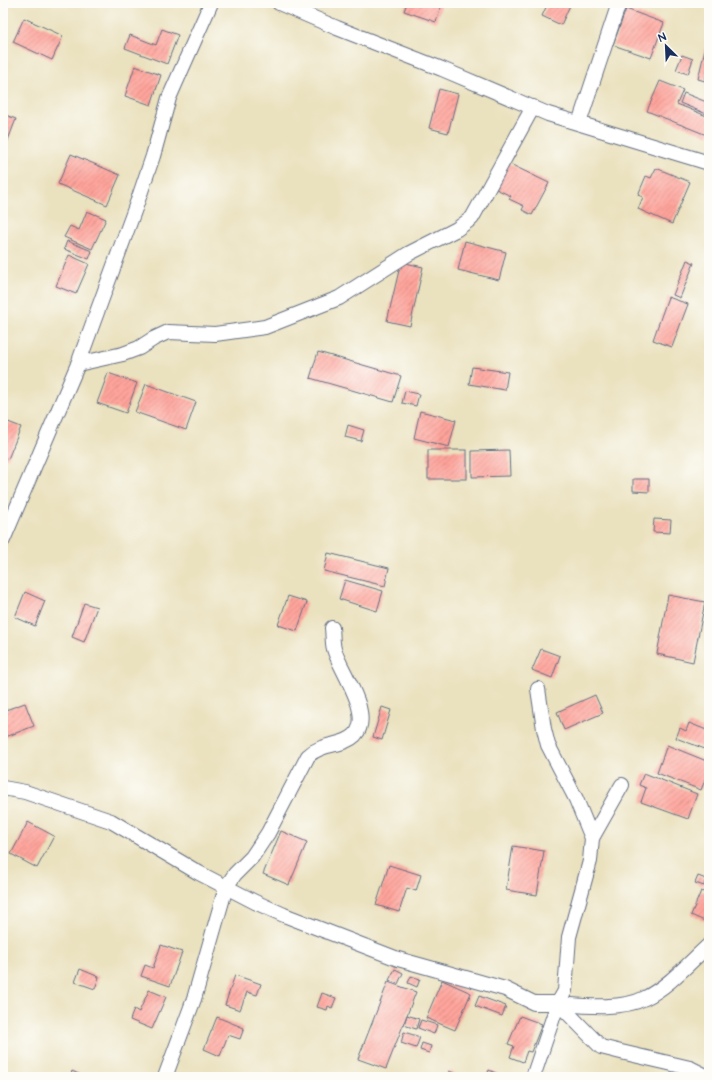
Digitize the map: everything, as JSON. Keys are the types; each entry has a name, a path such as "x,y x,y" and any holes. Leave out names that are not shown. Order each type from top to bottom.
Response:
{"street":[{"path":"3,540 78,364 137,203 153,156 169,98 211,3"},
{"path":"279,3 548,114 709,163"},
{"path":"579,123 619,3"},
{"path":"78,364 123,354 139,348 168,332 215,334 265,327 339,298 371,279 395,262 457,229 472,218 533,107"},
{"path":"165,1077 194,999 226,887 235,874 252,857 268,833 308,756 313,751 345,741 354,735 360,728 360,711 334,649 332,628"},
{"path":"538,689 548,745 576,799 592,838"},
{"path":"532,1077 558,1004 565,991 569,937 590,861 592,838 622,785"},
{"path":"3,788 25,792 111,821 199,873 284,915 398,959 505,989 534,1003 603,1006 622,1005 644,999 660,988 709,945"},
{"path":"558,1004 601,1047 690,1068 708,1077"}],"building":[{"path":"407,3 442,3 436,22 404,11"},
{"path":"548,3 571,3 561,25 542,16"},
{"path":"626,9 664,23 651,58 613,45"},
{"path":"24,18 63,36 52,60 13,42"},
{"path":"162,29 178,35 167,64 125,48 130,35 156,45"},
{"path":"705,49 709,50 709,64 705,81 698,79"},
{"path":"682,55 693,59 688,74 676,70"},
{"path":"135,66 161,75 151,105 125,96"},
{"path":"660,81 683,90 677,104 709,117 709,136 647,111"},
{"path":"439,89 458,94 448,133 429,128"},
{"path":"684,93 709,103 709,115 680,103"},
{"path":"3,114 16,119 3,153"},
{"path":"71,154 120,175 107,205 58,184"},
{"path":"508,163 549,183 532,215 522,210 524,206 509,199 511,196 496,189"},
{"path":"656,168 690,182 672,224 638,209 643,197 638,195 646,176 651,178"},
{"path":"87,211 106,219 92,249 64,237 70,226 79,230"},
{"path":"67,241 92,251 89,259 64,249"},
{"path":"465,241 506,252 499,280 458,270"},
{"path":"69,255 89,264 76,294 56,286"},
{"path":"687,260 694,263 680,298 673,295"},
{"path":"401,262 423,267 410,326 387,321"},
{"path":"668,297 688,304 672,347 653,340"},
{"path":"318,352 401,376 393,402 310,378"},
{"path":"472,367 508,372 505,390 469,384"},
{"path":"108,373 137,383 126,413 97,403"},
{"path":"146,384 196,402 186,430 135,412"},
{"path":"405,391 419,394 416,406 402,403"},
{"path":"420,411 456,420 449,447 414,438"},
{"path":"3,420 21,427 8,459 3,457"},
{"path":"348,425 364,430 361,441 345,437"},
{"path":"428,450 467,450 467,479 428,479"},
{"path":"509,450 510,476 472,477 472,451"},
{"path":"633,479 649,479 649,492 633,491"},
{"path":"654,519 671,520 670,533 653,532"},
{"path":"328,553 389,568 385,586 324,571"},
{"path":"345,580 383,591 377,611 339,599"},
{"path":"25,592 45,601 35,626 15,617"},
{"path":"668,595 705,602 693,662 657,654"},
{"path":"288,596 307,602 297,631 278,625"},
{"path":"84,603 97,607 84,642 72,637"},
{"path":"541,649 560,656 552,678 532,670"},
{"path":"595,695 603,713 564,730 557,712"},
{"path":"25,703 34,726 3,738 3,711"},
{"path":"382,707 391,710 382,740 373,737"},
{"path":"689,723 709,731 709,738 705,749 676,738 680,728 686,731"},
{"path":"667,745 709,762 709,770 701,790 657,773"},
{"path":"644,773 697,794 688,819 641,802 646,788 639,785"},
{"path":"28,822 54,836 37,868 11,854"},
{"path":"281,831 307,842 289,885 263,874"},
{"path":"513,846 544,851 537,895 506,890"},
{"path":"389,865 421,875 416,891 407,888 399,912 376,905"},
{"path":"698,876 706,879 704,886 695,883"},
{"path":"701,891 709,894 709,923 691,915"},
{"path":"161,945 182,952 170,986 141,976 145,965 153,968"},
{"path":"80,969 99,977 95,989 75,982"},
{"path":"395,969 403,973 398,984 389,980"},
{"path":"235,975 261,984 257,995 247,992 240,1010 225,1005"},
{"path":"411,976 420,979 417,987 408,983"},
{"path":"442,980 471,993 455,1030 426,1018"},
{"path":"388,982 416,992 386,1069 358,1059"},
{"path":"149,990 166,997 152,1029 130,1020 134,1009 139,1012"},
{"path":"322,993 336,998 332,1008 328,1006 327,1010 317,1007"},
{"path":"479,996 506,1006 502,1016 475,1006"},
{"path":"407,1015 419,1019 416,1029 404,1025"},
{"path":"520,1016 542,1024 531,1052 527,1051 523,1062 510,1057 514,1046 508,1044"},
{"path":"217,1017 244,1028 240,1039 228,1035 220,1056 204,1049"},
{"path":"421,1020 437,1025 434,1034 418,1028"},
{"path":"404,1032 420,1037 416,1048 401,1043"},
{"path":"422,1043 431,1046 429,1053 420,1050"},
{"path":"489,1070 505,1077 486,1077"},
{"path":"72,1071 85,1077 70,1077"},
{"path":"449,1071 463,1077 446,1077"}]}
